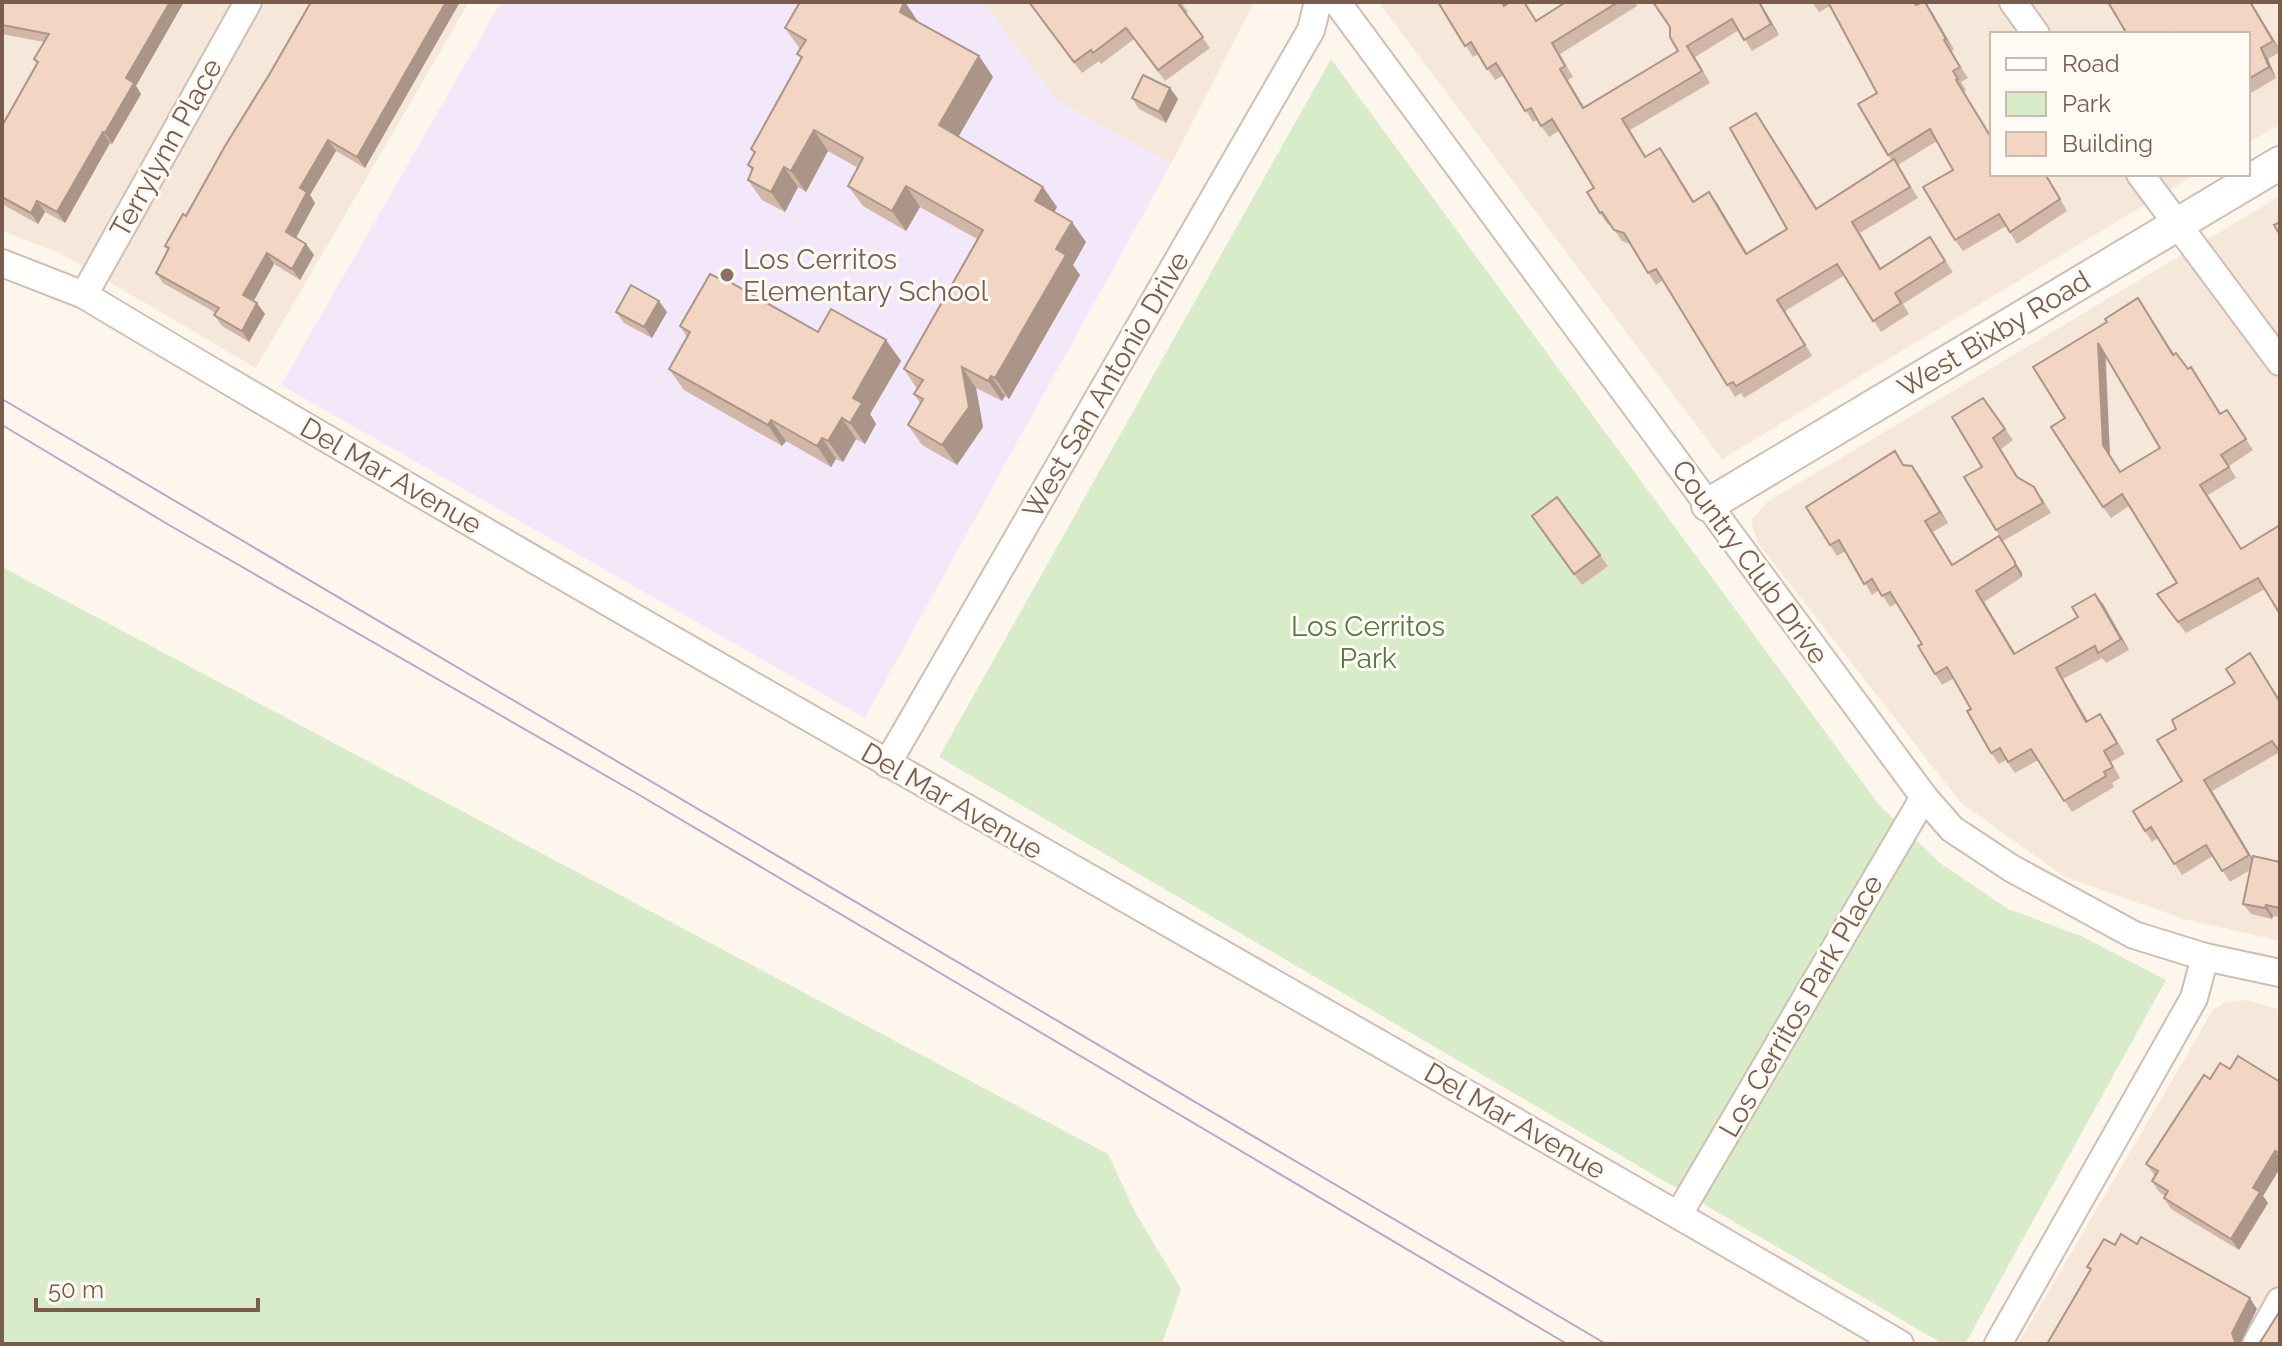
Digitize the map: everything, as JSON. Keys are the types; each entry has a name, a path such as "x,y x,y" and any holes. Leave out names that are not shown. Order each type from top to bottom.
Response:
{"street":[{"name":"Terrylynn Place","path":"84,295 248,2"},
{"name":"West San Antonio Drive","path":"887,764 1311,30 1318,2"},
{"name":"Country Club Drive","path":"1337,2 1924,797 1952,829 2011,868 2134,935 2205,957 2280,973"},
{"path":"2013,2 2035,32"},
{"name":"West Bixby Road","path":"1708,505 2280,163"},
{"path":"2141,176 2280,362"},
{"name":"Del Mar Avenue","path":"2,263 84,295 887,764 1679,1214 1900,1344"},
{"name":"Los Cerritos Park Place","path":"1679,1214 1924,797"},
{"path":"1998,1344 2194,998 2205,957"},
{"path":"2256,1344 2280,1301"}],"shaded area":[{"path":"2,2 469,2 256,368 60,253 2,231"},
{"name":"Los Cerritos Elementary School","path":"501,2 983,2 1056,100 1171,164 865,718 281,385"},
{"path":"983,2 1254,2 1171,164 1056,100"},
{"path":"1378,2 2280,2 2280,124 2250,142 2250,32 1990,32 1990,176 2193,176 1722,459"},
{"path":"2280,196 2280,941 2184,919 2065,877 1961,803 1758,543 1751,521 1767,502"},
{"path":"2244,1000 2280,1009 2280,1344 2018,1344 2213,1010 2224,1003"}],"green space":[{"name":"Los Cerritos Park","path":"1331,59 1879,805 1940,863 2008,909 2081,936 2166,980 1965,1344 1943,1344 939,757"},
{"path":"2,567 1108,1154 1135,1212 1181,1289 1162,1344 2,1344"}],"building":[{"path":"2,2 170,2 126,78 134,83 57,212 37,201 31,213 2,197 2,126 38,62 34,59 49,34 2,25"},
{"path":"311,2 446,2 357,157 328,140 300,188 307,192 286,232 306,244 292,269 267,253 243,295 257,303 242,331 214,315 219,308 156,273 169,248 165,246 183,214 186,216"},
{"path":"800,2 904,2 900,12 979,56 939,125 1043,187 1035,201 1072,222 1056,249 1066,255 995,378 991,376 988,381 962,367 969,407 942,445 908,425 923,399 914,394 923,380 904,369 983,230 906,186 892,211 848,186 863,158 814,130 791,171 784,167 771,192 748,180 753,168 748,165 755,152 751,149 802,57 797,54 806,40 785,28"},
{"path":"1029,2 1180,2 1203,37 1158,70 1126,28 1093,53 1091,50 1074,62"},
{"path":"1438,2 1502,2 1504,6 1510,2 1524,2 1536,21 1566,2 1618,2 1552,43 1565,66 1560,69 1583,108 1678,51 1670,37 1670,27 1653,2 1759,2 1771,24 1744,40 1732,19 1687,46 1702,71 1622,119 1645,157 1660,148 1693,202 1709,192 1746,254 1787,229 1730,128 1756,113 1816,209 1894,159 1910,187 1852,222 1880,269 1930,237 1945,261 1895,293 1901,303 1873,321 1837,264 1777,300 1805,345 1736,386 1733,382 1727,385 1656,269 1648,273 1624,233 1614,230 1600,213 1587,192 1594,188 1552,119 1541,126 1531,108 1525,111 1496,63 1487,69 1471,42 1465,46"},
{"path":"1828,2 1914,2 1916,5 1925,2 1960,67 1953,71 1956,80 1990,133 1990,176 2046,176 2060,199 2010,232 1999,214 1955,240 1923,187 1953,170 1930,129 1888,155 1858,104 1877,93"},
{"path":"2108,2 2250,2 2273,41 2261,48 2269,67 2250,78 2250,32 2126,32"},
{"path":"1143,75 1170,88 1159,112 1132,98"},
{"path":"710,274 721,277 818,332 831,309 886,340 853,398 862,403 850,423 842,418 828,441 822,438 817,446 771,420 768,425 669,369 690,332 680,326"},
{"path":"631,285 659,301 644,327 616,312"},
{"path":"2138,298 2173,355 2176,353 2188,369 2191,367 2220,414 2227,410 2246,439 2221,455 2229,467 2200,485 2241,549 2280,525 2280,614 2258,578 2178,622 2157,594 2177,583 2122,494 2103,507 2051,427 2065,418 2033,367 2107,322 2105,319","holes":["2098,343 2160,448 2120,472 2103,445"]},
{"path":"1983,398 2005,429 1993,438 2017,477 2034,487 2043,503 1996,530 1964,477 1982,467 1952,417"},
{"path":"1895,451 1903,465 1912,466 1940,512 1925,521 1952,565 1999,536 2015,562 2015,566 1976,591 2014,654 2078,617 2072,607 2095,594 2121,639 2098,653 2095,646 2056,668 2086,722 2100,714 2117,743 2104,751 2113,767 2104,772 2106,776 2064,801 2031,749 2008,762 2000,748 1991,753 1947,667 1935,674 1918,646 1922,644 1890,592 1882,596 1872,579 1864,584 1839,540 1830,545 1806,507"},
{"path":"1557,497 1600,555 1574,574 1532,516"},
{"path":"2250,653 2280,702 2280,752 2272,741 2204,780 2249,855 2222,871 2206,845 2174,864 2151,827 2145,831 2133,811 2182,781 2157,740 2176,729 2172,720 2235,683 2226,669"},
{"path":"2253,856 2280,862 2280,908 2243,904"},
{"path":"2238,1056 2280,1082 2280,1153 2275,1151 2253,1188 2260,1192 2231,1239 2164,1198 2168,1191 2152,1181 2158,1171 2146,1164 2204,1075 2210,1079 2220,1063 2230,1069"},
{"path":"2121,1234 2137,1244 2141,1237 2250,1298 2232,1333 2237,1344 2047,1344 2091,1269 2087,1267 2104,1239 2115,1245"},
{"path":"2278,1314 2280,1344 2259,1344"}],"tram line":[{"path":"2,399 1606,1344"},
{"path":"2,425 169,525 636,793 1567,1344"}],"place":[{"name":"Los Cerritos Elementary School","path":"727,275"}]}
